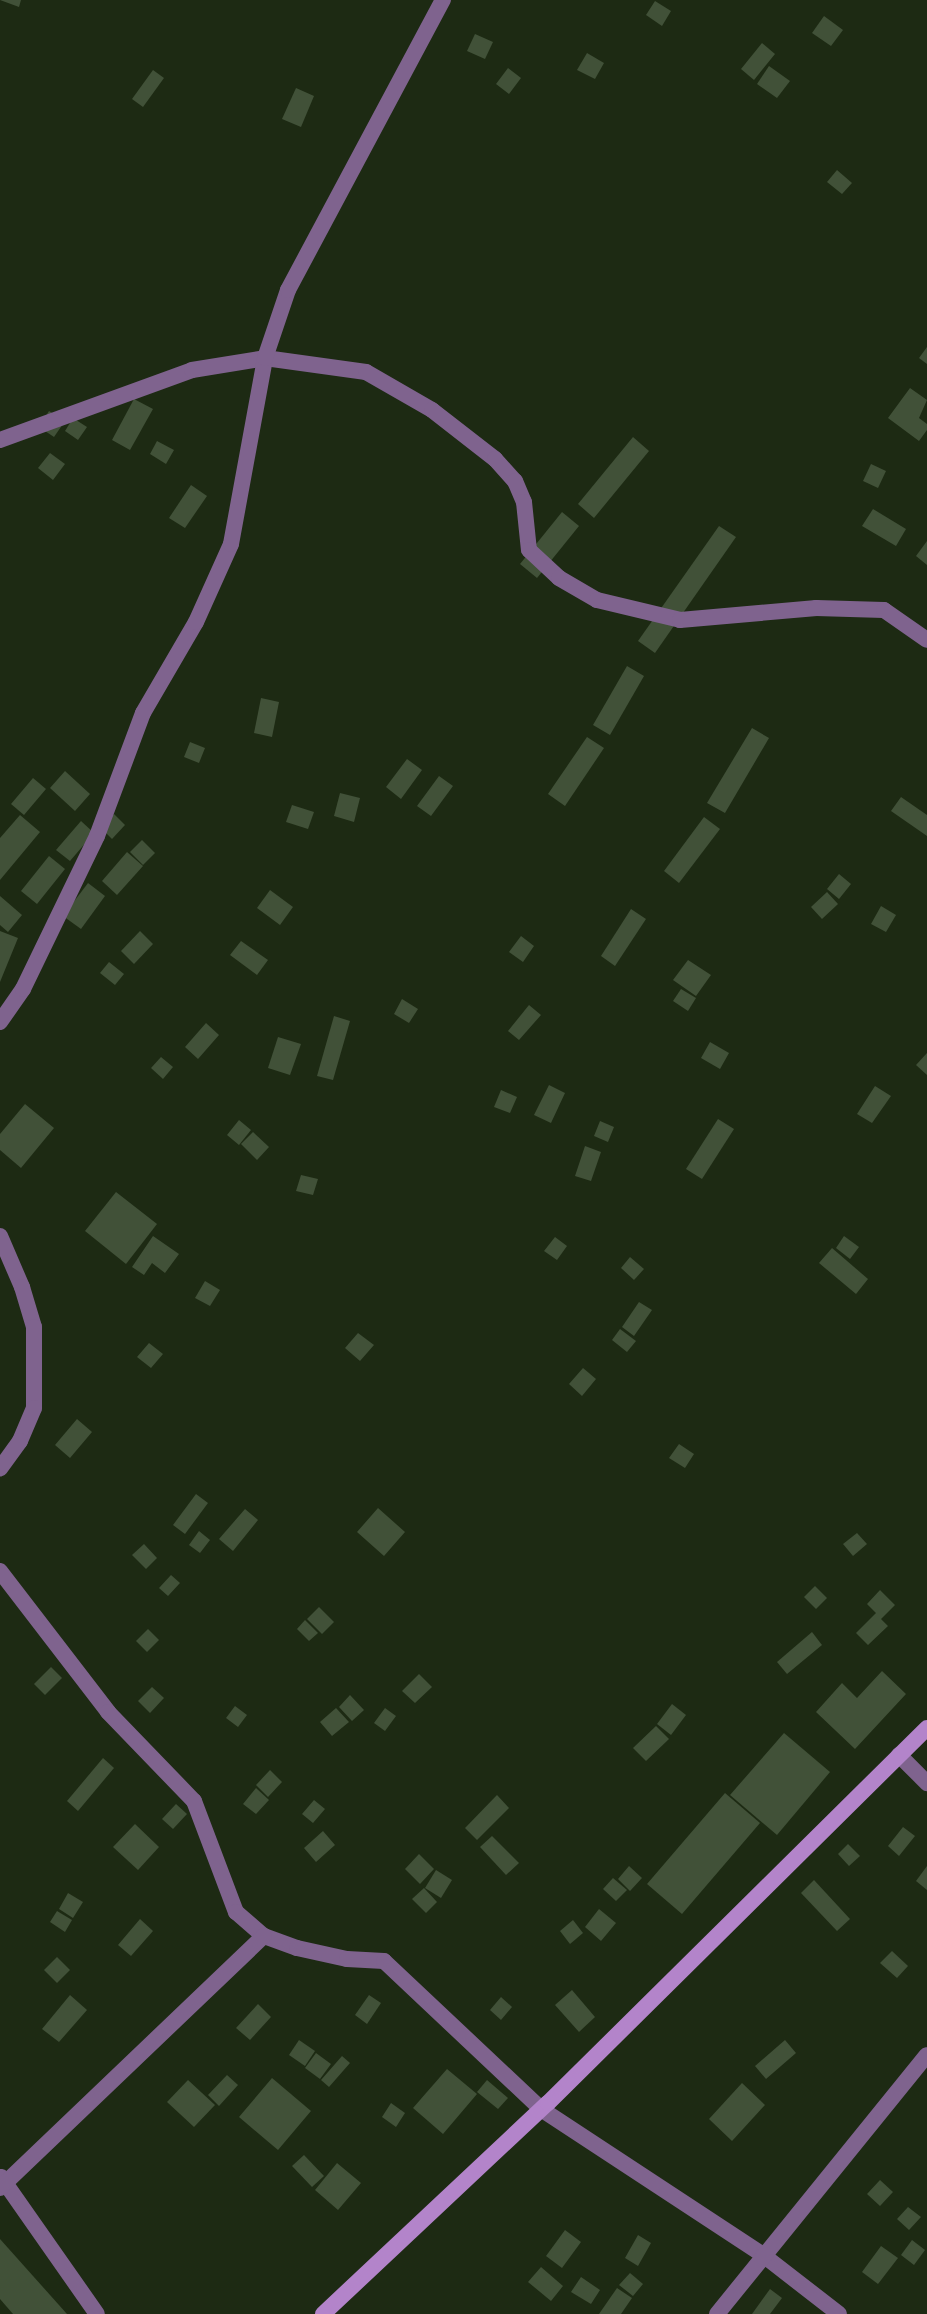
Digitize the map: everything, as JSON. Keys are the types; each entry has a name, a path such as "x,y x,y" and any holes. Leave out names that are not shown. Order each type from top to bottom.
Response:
{"street":[{"path":"0,1022 36,961 97,836 143,713 196,622 231,544 265,358 288,290 443,0"},
{"path":"0,440 192,370 265,358 366,372 457,427 515,481 524,502 529,550 559,578 597,600 680,620 801,609 884,610 927,640"},
{"path":"911,629 927,621"},
{"path":"0,1236 22,1287 34,1327 34,1408 20,1441 0,1469"},
{"path":"0,1571 33,1619 108,1712 194,1801 236,1912 264,1936 310,1951 384,1961 541,2109 763,2255 839,2314"},
{"path":"323,2314 541,2109 927,1728"},
{"path":"899,1755 927,1783"},
{"path":"97,2314 2,2182 264,1936"},
{"path":"717,2314 927,2055"}],"building":[{"path":"0,0 21,0 19,7"},
{"path":"655,1 671,11 662,26 646,15"},
{"path":"824,16 843,30 831,46 812,33"},
{"path":"475,34 493,42 485,59 467,51"},
{"path":"762,43 775,54 754,80 741,69"},
{"path":"587,53 604,63 595,79 577,70"},
{"path":"769,66 790,81 777,98 757,84"},
{"path":"508,68 521,78 509,94 496,84"},
{"path":"153,70 164,78 143,107 132,99"},
{"path":"296,88 314,96 301,127 282,119"},
{"path":"837,170 852,183 842,194 827,182"},
{"path":"927,347 927,364 919,358"},
{"path":"910,388 927,400 919,418 927,424 927,430 919,441 888,418"},
{"path":"134,399 153,409 130,450 112,440"},
{"path":"49,411 65,421 54,437 39,427"},
{"path":"73,418 87,427 78,440 65,431"},
{"path":"633,437 649,451 594,518 578,504"},
{"path":"157,441 174,450 166,464 150,454"},
{"path":"50,453 65,464 53,480 38,468"},
{"path":"871,464 886,471 878,488 863,481"},
{"path":"191,485 207,496 185,528 169,518"},
{"path":"873,509 906,529 896,546 862,526"},
{"path":"562,512 579,526 537,578 520,564"},
{"path":"719,526 736,537 655,653 638,641"},
{"path":"927,541 927,565 916,556"},
{"path":"627,666 644,676 610,735 593,725"},
{"path":"261,698 279,702 272,737 254,733"},
{"path":"752,728 769,738 725,813 707,803"},
{"path":"587,737 604,748 565,806 548,794"},
{"path":"190,742 205,748 199,763 184,757"},
{"path":"407,759 422,770 401,799 386,787"},
{"path":"65,771 90,794 75,811 50,788"},
{"path":"439,776 453,786 431,816 417,806"},
{"path":"33,778 46,789 24,815 11,804"},
{"path":"340,793 360,798 354,822 334,816"},
{"path":"901,797 927,815 927,836 891,811"},
{"path":"292,805 314,812 308,829 286,822"},
{"path":"114,814 125,825 112,839 101,828"},
{"path":"20,815 40,832 0,880 0,838"},
{"path":"704,817 720,829 679,883 664,871"},
{"path":"81,821 94,833 70,861 56,850"},
{"path":"142,840 155,853 143,865 130,852"},
{"path":"127,852 143,866 117,895 102,881"},
{"path":"49,856 65,869 37,904 21,891"},
{"path":"839,874 851,884 839,899 827,889"},
{"path":"88,883 105,896 81,929 63,916"},
{"path":"270,890 293,907 280,925 257,908"},
{"path":"827,892 838,904 822,919 811,907"},
{"path":"0,896 22,915 8,932 0,925"},
{"path":"881,906 896,915 886,932 871,924"},
{"path":"631,909 646,919 615,966 601,956"},
{"path":"0,931 18,938 0,982"},
{"path":"140,931 153,944 134,964 121,951"},
{"path":"521,936 534,946 523,962 509,952"},
{"path":"241,941 268,960 257,975 230,955"},
{"path":"688,960 711,975 696,996 673,980"},
{"path":"109,962 124,974 115,985 100,973"},
{"path":"681,989 696,998 688,1011 673,1001"},
{"path":"402,999 418,1009 409,1023 394,1014"},
{"path":"529,1005 541,1015 519,1040 508,1031"},
{"path":"334,1016 350,1021 333,1080 317,1076"},
{"path":"206,1023 219,1035 198,1059 185,1047"},
{"path":"278,1037 301,1044 290,1075 268,1068"},
{"path":"710,1042 729,1053 720,1069 701,1058"},
{"path":"927,1053 927,1075 916,1065"},
{"path":"161,1057 173,1067 163,1079 151,1068"},
{"path":"549,1085 565,1093 551,1123 534,1115"},
{"path":"875,1086 891,1096 872,1123 857,1114"},
{"path":"501,1090 517,1097 510,1113 494,1107"},
{"path":"25,1104 54,1128 21,1168 0,1150 0,1134"},
{"path":"718,1119 734,1129 702,1179 686,1169"},
{"path":"239,1120 251,1130 239,1145 227,1135"},
{"path":"600,1121 614,1127 608,1142 594,1136"},
{"path":"253,1132 269,1147 257,1160 241,1144"},
{"path":"585,1146 601,1152 591,1181 575,1176"},
{"path":"301,1175 318,1179 313,1195 296,1191"},
{"path":"116,1192 157,1224 126,1264 85,1231"},
{"path":"153,1236 179,1254 165,1273 152,1263 144,1275 132,1267"},
{"path":"844,1236 859,1247 850,1259 836,1248"},
{"path":"555,1237 567,1246 557,1260 544,1251"},
{"path":"832,1248 868,1279 856,1294 819,1263"},
{"path":"630,1257 644,1269 634,1280 621,1268"},
{"path":"205,1281 220,1290 210,1306 195,1298"},
{"path":"639,1302 652,1310 634,1336 622,1327"},
{"path":"620,1329 636,1341 627,1352 612,1340"},
{"path":"358,1333 374,1345 360,1361 345,1348"},
{"path":"149,1343 163,1354 151,1368 137,1357"},
{"path":"583,1368 596,1379 582,1396 569,1384"},
{"path":"77,1419 92,1432 70,1458 55,1445"},
{"path":"679,1444 694,1454 685,1468 669,1458"},
{"path":"196,1494 208,1503 185,1534 173,1525"},
{"path":"378,1508 405,1532 384,1556 357,1532"},
{"path":"245,1509 258,1520 233,1551 219,1539"},
{"path":"199,1531 210,1540 200,1553 189,1545"},
{"path":"857,1533 867,1544 853,1556 843,1544"},
{"path":"144,1544 157,1558 146,1569 132,1555"},
{"path":"171,1575 180,1583 168,1596 159,1588"},
{"path":"815,1586 827,1598 816,1609 804,1597"},
{"path":"880,1590 895,1605 881,1619 888,1626 868,1645 856,1633 876,1613 867,1604"},
{"path":"319,1607 334,1622 322,1634 307,1619"},
{"path":"305,1620 318,1633 309,1641 297,1629"},
{"path":"148,1629 159,1640 147,1652 136,1641"},
{"path":"812,1632 822,1645 787,1674 777,1662"},
{"path":"51,1667 62,1678 45,1695 34,1684"},
{"path":"882,1671 906,1694 855,1749 816,1712 842,1683 857,1698"},
{"path":"419,1674 432,1687 415,1703 402,1691"},
{"path":"152,1687 164,1698 150,1713 138,1701"},
{"path":"350,1695 364,1710 352,1721 339,1707"},
{"path":"672,1704 686,1715 671,1735 657,1724"},
{"path":"235,1706 247,1715 238,1727 226,1718"},
{"path":"336,1708 349,1722 332,1736 320,1722"},
{"path":"385,1708 396,1716 385,1731 374,1723"},
{"path":"656,1726 669,1739 646,1761 633,1748"},
{"path":"784,1733 830,1772 777,1835 730,1795"},
{"path":"103,1758 114,1768 78,1811 67,1801"},
{"path":"270,1770 282,1782 268,1797 256,1785"},
{"path":"256,1788 269,1800 256,1814 243,1804"},
{"path":"725,1793 760,1823 682,1914 647,1884"},
{"path":"497,1795 509,1808 477,1840 465,1828"},
{"path":"314,1800 325,1809 313,1823 302,1814"},
{"path":"176,1804 187,1814 173,1829 162,1819"},
{"path":"135,1824 159,1847 138,1870 113,1847"},
{"path":"903,1827 915,1836 899,1856 888,1846"},
{"path":"323,1831 335,1845 316,1862 304,1848"},
{"path":"492,1836 519,1863 506,1875 480,1847"},
{"path":"848,1844 860,1856 849,1866 838,1854"},
{"path":"419,1854 434,1869 420,1884 405,1869"},
{"path":"629,1866 642,1878 630,1891 618,1879"},
{"path":"927,1866 927,1890 916,1881"},
{"path":"436,1870 452,1880 441,1898 425,1888"},
{"path":"613,1878 627,1890 616,1901 603,1889"},
{"path":"814,1880 850,1919 837,1931 801,1893"},
{"path":"424,1888 437,1902 426,1913 412,1899"},
{"path":"68,1893 83,1902 73,1918 59,1909"},
{"path":"599,1909 616,1923 601,1941 585,1927"},
{"path":"57,1911 72,1920 65,1932 50,1922"},
{"path":"140,1919 153,1931 131,1956 118,1945"},
{"path":"573,1920 583,1933 570,1944 560,1931"},
{"path":"892,1951 908,1966 897,1978 880,1963"},
{"path":"57,1957 70,1970 57,1983 44,1970"},
{"path":"572,1990 595,2017 579,2032 555,2005"},
{"path":"70,1995 87,2010 59,2042 42,2029"},
{"path":"369,1995 381,2003 367,2024 355,2015"},
{"path":"501,1997 512,2007 501,2020 490,2010"},
{"path":"258,2004 271,2017 250,2040 236,2028"},
{"path":"299,2040 315,2051 305,2066 289,2055"},
{"path":"785,2040 796,2053 766,2079 755,2066"},
{"path":"316,2053 331,2064 320,2079 305,2068"},
{"path":"342,2056 350,2063 329,2087 321,2080"},
{"path":"447,2069 477,2094 443,2134 413,2108"},
{"path":"227,2075 238,2085 219,2106 208,2095"},
{"path":"272,2078 311,2111 278,2150 239,2117"},
{"path":"188,2080 215,2105 194,2127 167,2102"},
{"path":"487,2080 508,2098 498,2109 477,2092"},
{"path":"742,2083 765,2105 732,2141 709,2119"},
{"path":"391,2103 405,2113 396,2127 382,2117"},
{"path":"304,2155 324,2176 312,2187 292,2166"},
{"path":"337,2163 361,2183 338,2210 315,2190"},
{"path":"880,2180 893,2192 880,2206 867,2194"},
{"path":"908,2207 921,2217 909,2230 897,2219"},
{"path":"565,2230 581,2242 562,2268 546,2256"},
{"path":"638,2235 651,2243 638,2266 625,2258"},
{"path":"0,2239 67,2314 13,2314 0,2299"},
{"path":"912,2240 925,2250 914,2265 901,2255"},
{"path":"881,2246 898,2258 878,2284 862,2272"},
{"path":"541,2267 563,2286 551,2301 528,2282"},
{"path":"630,2273 643,2284 633,2296 619,2285"},
{"path":"581,2277 600,2290 591,2304 571,2292"},
{"path":"617,2288 632,2298 621,2314 599,2314"},
{"path":"770,2289 782,2298 770,2314 752,2314"}]}
